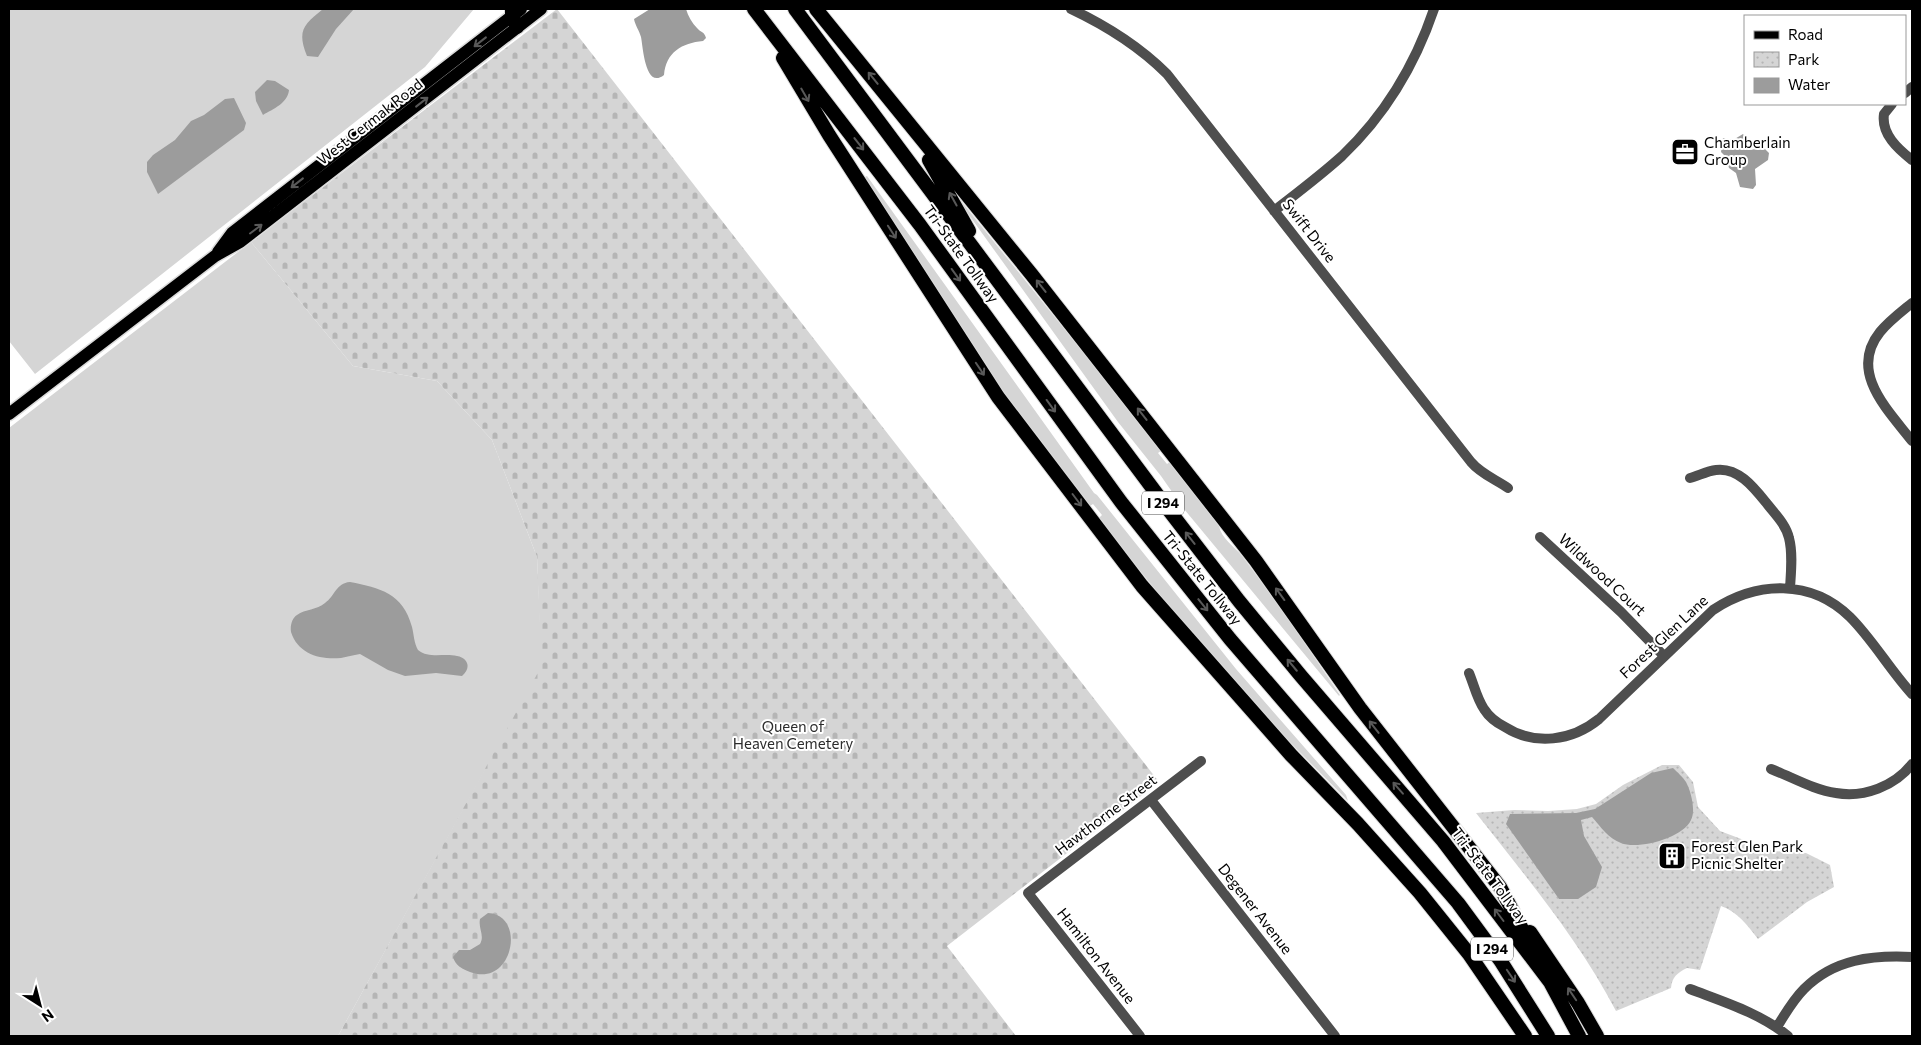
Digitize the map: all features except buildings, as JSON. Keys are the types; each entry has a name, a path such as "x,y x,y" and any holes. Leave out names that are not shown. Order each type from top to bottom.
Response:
{"highway":[{"path":"753,9 829,135 998,397 1142,586 1291,756 1358,824 1420,893 1469,954 1525,1036"},
{"name":"Tri-State Tollway","path":"753,9 903,203 1122,502 1230,639 1458,903 1500,960 1548,1036"},
{"name":"Tri-State Tollway","path":"795,9 1112,436 1239,601 1301,676 1443,840 1550,982 1579,1036"},
{"path":"816,9 1032,275 1256,561 1360,708 1500,887 1578,1003 1597,1036"},
{"path":"895,106 952,198 982,259"},
{"path":"1500,887 1550,982"}],"main road":[{"name":"West Cermak Road","path":"9,414 215,256 232,233 516,15 541,9"}],"street":[{"name":"Swift Drive","path":"1072,9 1126,39 1167,74 1471,462 1484,474 1508,488"},
{"path":"1274,211 1333,164 1376,118 1408,71 1434,9"},
{"path":"1891,105 1884,114 1884,124 1888,135 1912,160"},
{"path":"1912,303 1880,331 1875,339 1868,360 1869,374 1874,389 1912,441"},
{"path":"1690,478 1716,470 1724,471 1731,472 1748,481 1754,487 1783,524 1788,536 1791,552 1790,588"},
{"name":"Wildwood Court","path":"1540,537 1621,612 1664,656"},
{"name":"Forest Glen Lane","path":"1469,673 1484,709 1495,721 1508,729 1533,739 1552,739 1573,735 1594,723 1713,610 1728,600 1758,590 1790,588 1817,596 1850,617 1912,694"},
{"name":"Hawthorne Street","path":"1028,894 1201,761"},
{"path":"1771,769 1836,793 1858,793 1885,786 1903,774 1912,764"},
{"name":"Degener Avenue","path":"1151,800 1335,1036"},
{"name":"Hamilton Avenue","path":"1028,894 1140,1036"},
{"path":"1777,1027 1804,988 1834,968 1864,958 1878,956 1912,957"},
{"path":"1690,990 1745,1010 1777,1027 1788,1036"}],"green space":[{"path":"9,9 474,9 425,67 35,374 9,341"},
{"name":"Queen of Heaven Cemetery","path":"557,9 1159,782 947,946 1016,1036 338,1036 541,667 537,557 492,440 437,381 353,366 251,242"},
{"path":"867,176 1094,493 1236,669 1346,795 1348,801 1264,716 1184,625 1098,519 1102,515 1093,504 1087,508 1039,438 1023,420 984,365 865,177"},
{"path":"957,196 1162,450 1158,453 1167,464 1173,460 1219,526 1222,534 1242,556 1280,608 1339,696 1184,509 1161,476 1118,422"},
{"path":"251,242 353,366 437,381 492,440 537,557 542,667 338,1036 9,1036 9,428"},
{"path":"1662,765 1679,765 1693,782 1698,807 1720,831 1773,851 1806,853 1830,865 1834,887 1807,902 1758,939 1737,915 1721,906 1700,970 1687,968 1676,976 1671,988 1616,1011 1568,933 1476,813 1577,809 1596,804 1623,785"}],"water":[{"path":"323,9 354,9 336,29 318,57 307,56 302,34 307,24"},
{"path":"650,9 686,9 692,22 706,38 703,41 688,44 676,50 668,60 664,75 658,78 653,77 646,65 641,37 634,19"},
{"path":"267,80 275,81 289,90 283,102 263,115 256,101 255,92"},
{"path":"234,98 246,123 244,130 158,194 147,172 147,162 153,155 175,140 191,121 204,115 225,99"},
{"path":"1743,134 1745,137 1743,148 1751,150 1763,147 1769,153 1768,160 1755,169 1756,185 1753,189 1740,187 1736,173 1729,168 1725,156 1721,152 1723,138 1733,140"},
{"path":"350,582 380,590 396,599 403,606 408,616 418,650 427,654 461,657 466,661 468,667 465,673 462,676 436,673 405,676 388,670 360,654 341,658 325,658 304,650 294,640 291,632 291,625 295,616 322,605 339,587"},
{"path":"1673,768 1682,776 1690,790 1693,806 1691,820 1679,832 1670,837 1649,844 1629,845 1613,839 1592,817 1581,820 1584,836 1602,867 1596,887 1578,899 1559,899 1506,824 1510,814 1576,813 1595,809 1651,773"},
{"path":"488,913 500,917 508,925 511,937 510,949 505,961 496,970 485,974 464,970 455,962 453,957 459,950 470,950 480,944 482,938 480,919"}],"place":[{"name":"Chamberlain Group","path":"1685,152"},
{"name":"Forest Glen Park Picnic Shelter","path":"1672,856"}]}
